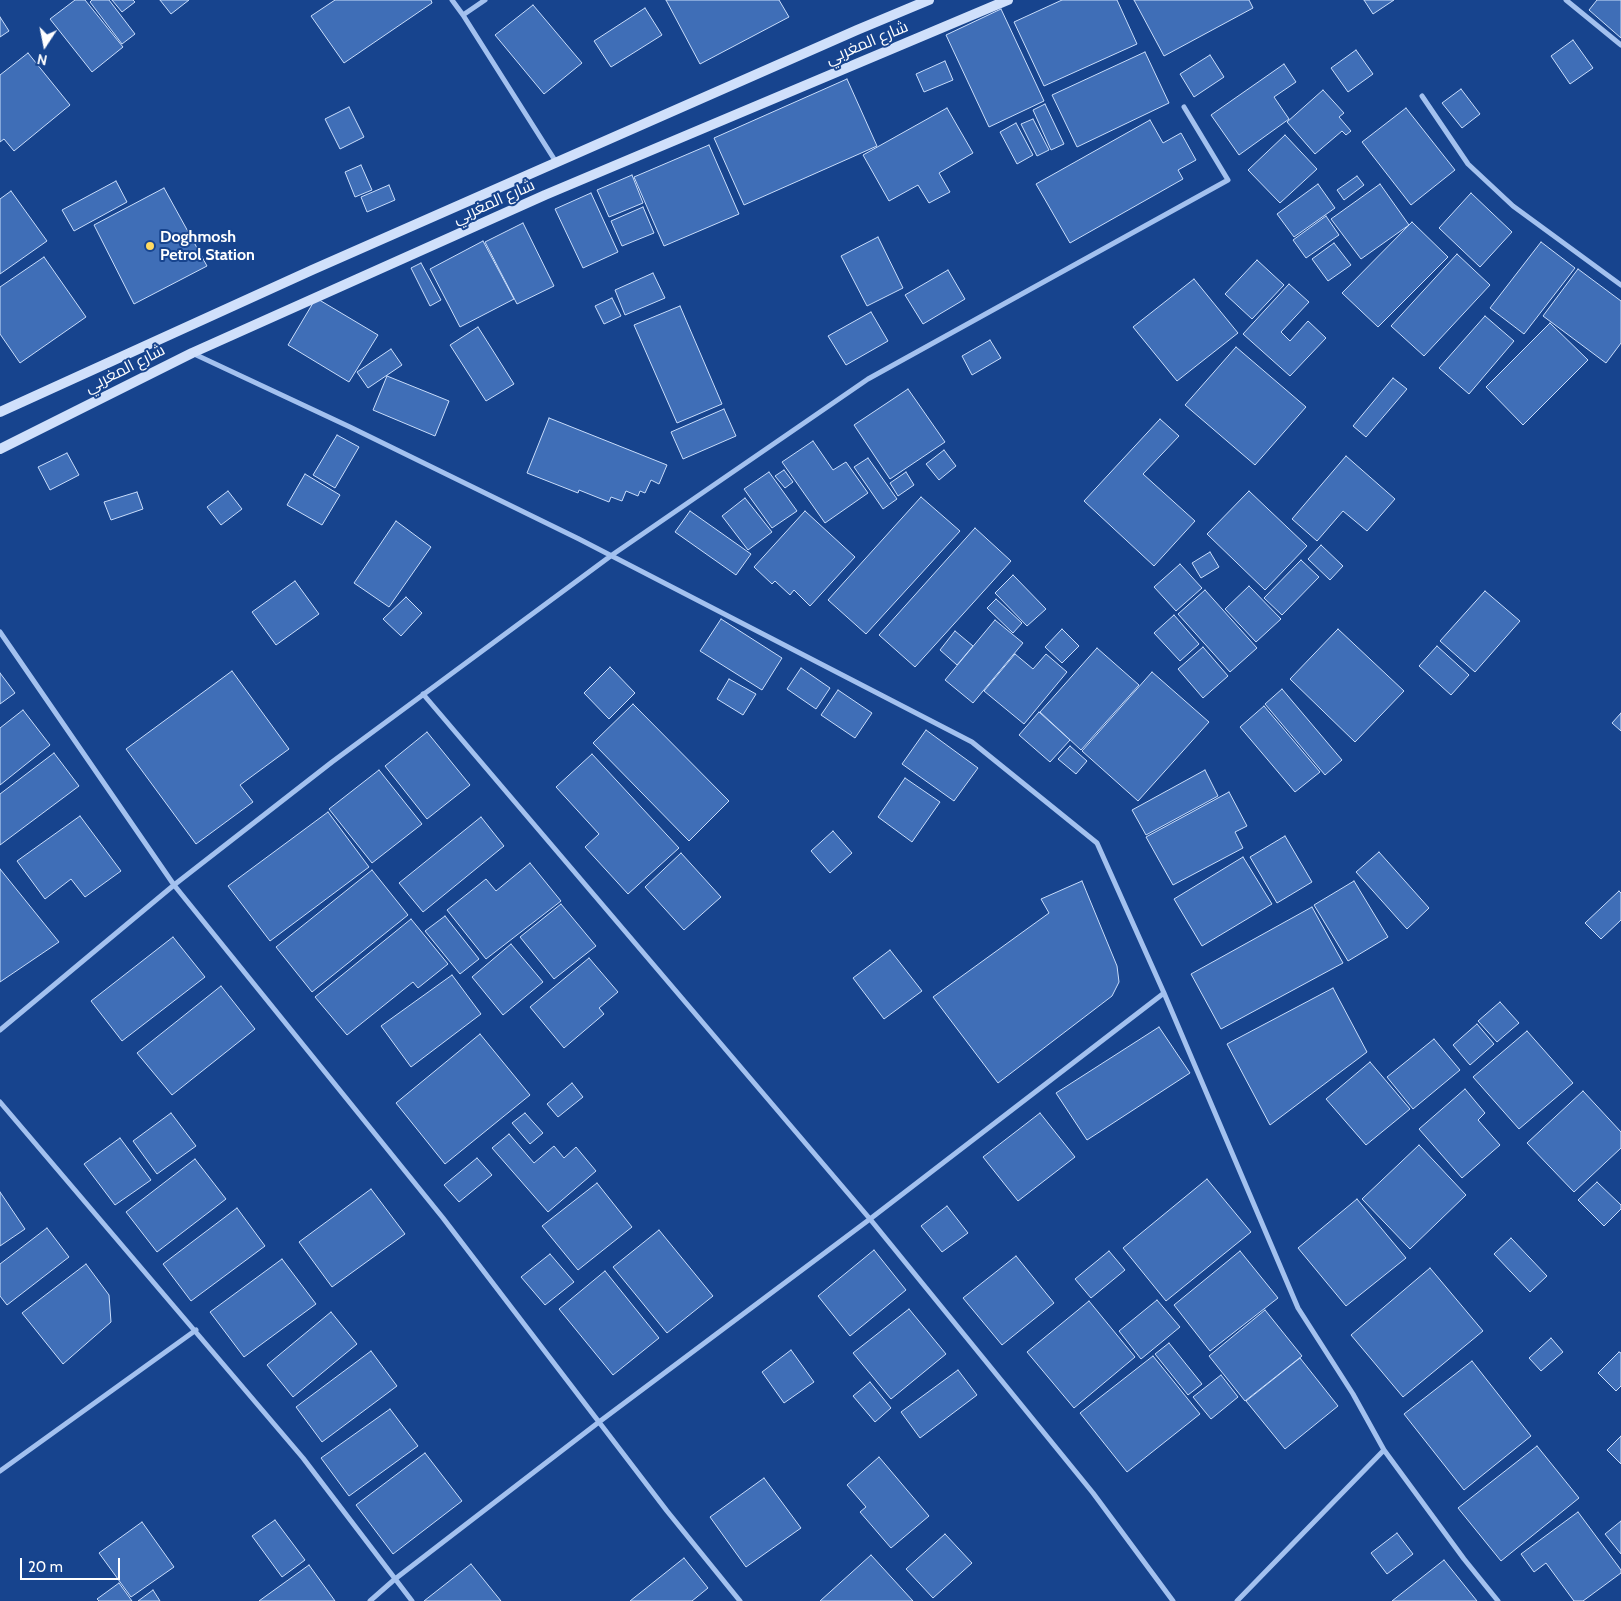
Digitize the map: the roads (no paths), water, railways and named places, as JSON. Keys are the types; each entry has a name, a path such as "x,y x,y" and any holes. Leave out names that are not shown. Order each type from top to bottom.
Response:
{"main road":[{"name":"شارع المغربي","path":"0,412 312,270 929,0"},
{"name":"شارع المغربي","path":"0,448 192,353 545,195 1008,0"}],"street":[{"path":"452,0 557,162"},
{"path":"463,15 485,0"},
{"path":"1566,0 1621,45"},
{"path":"1422,96 1468,164 1514,206 1621,285"},
{"path":"0,1030 174,885 423,694 612,556 868,379 1228,180 1184,107"},
{"path":"192,353 350,427 612,556 972,742 1097,843 1164,993 1298,1308 1353,1394 1384,1450 1464,1559 1498,1601"},
{"path":"0,632 174,885 443,1218 666,1511 740,1601"},
{"path":"423,694 870,1219 1094,1493 1173,1601"},
{"path":"370,1601 395,1579 598,1422 870,1219 1164,993"},
{"path":"0,1102 303,1458 412,1601"},
{"path":"0,1471 196,1330"},
{"path":"1237,1601 1384,1450"}],"place":[{"name":"Doghmosh Petrol Station","path":"150,246"}]}
